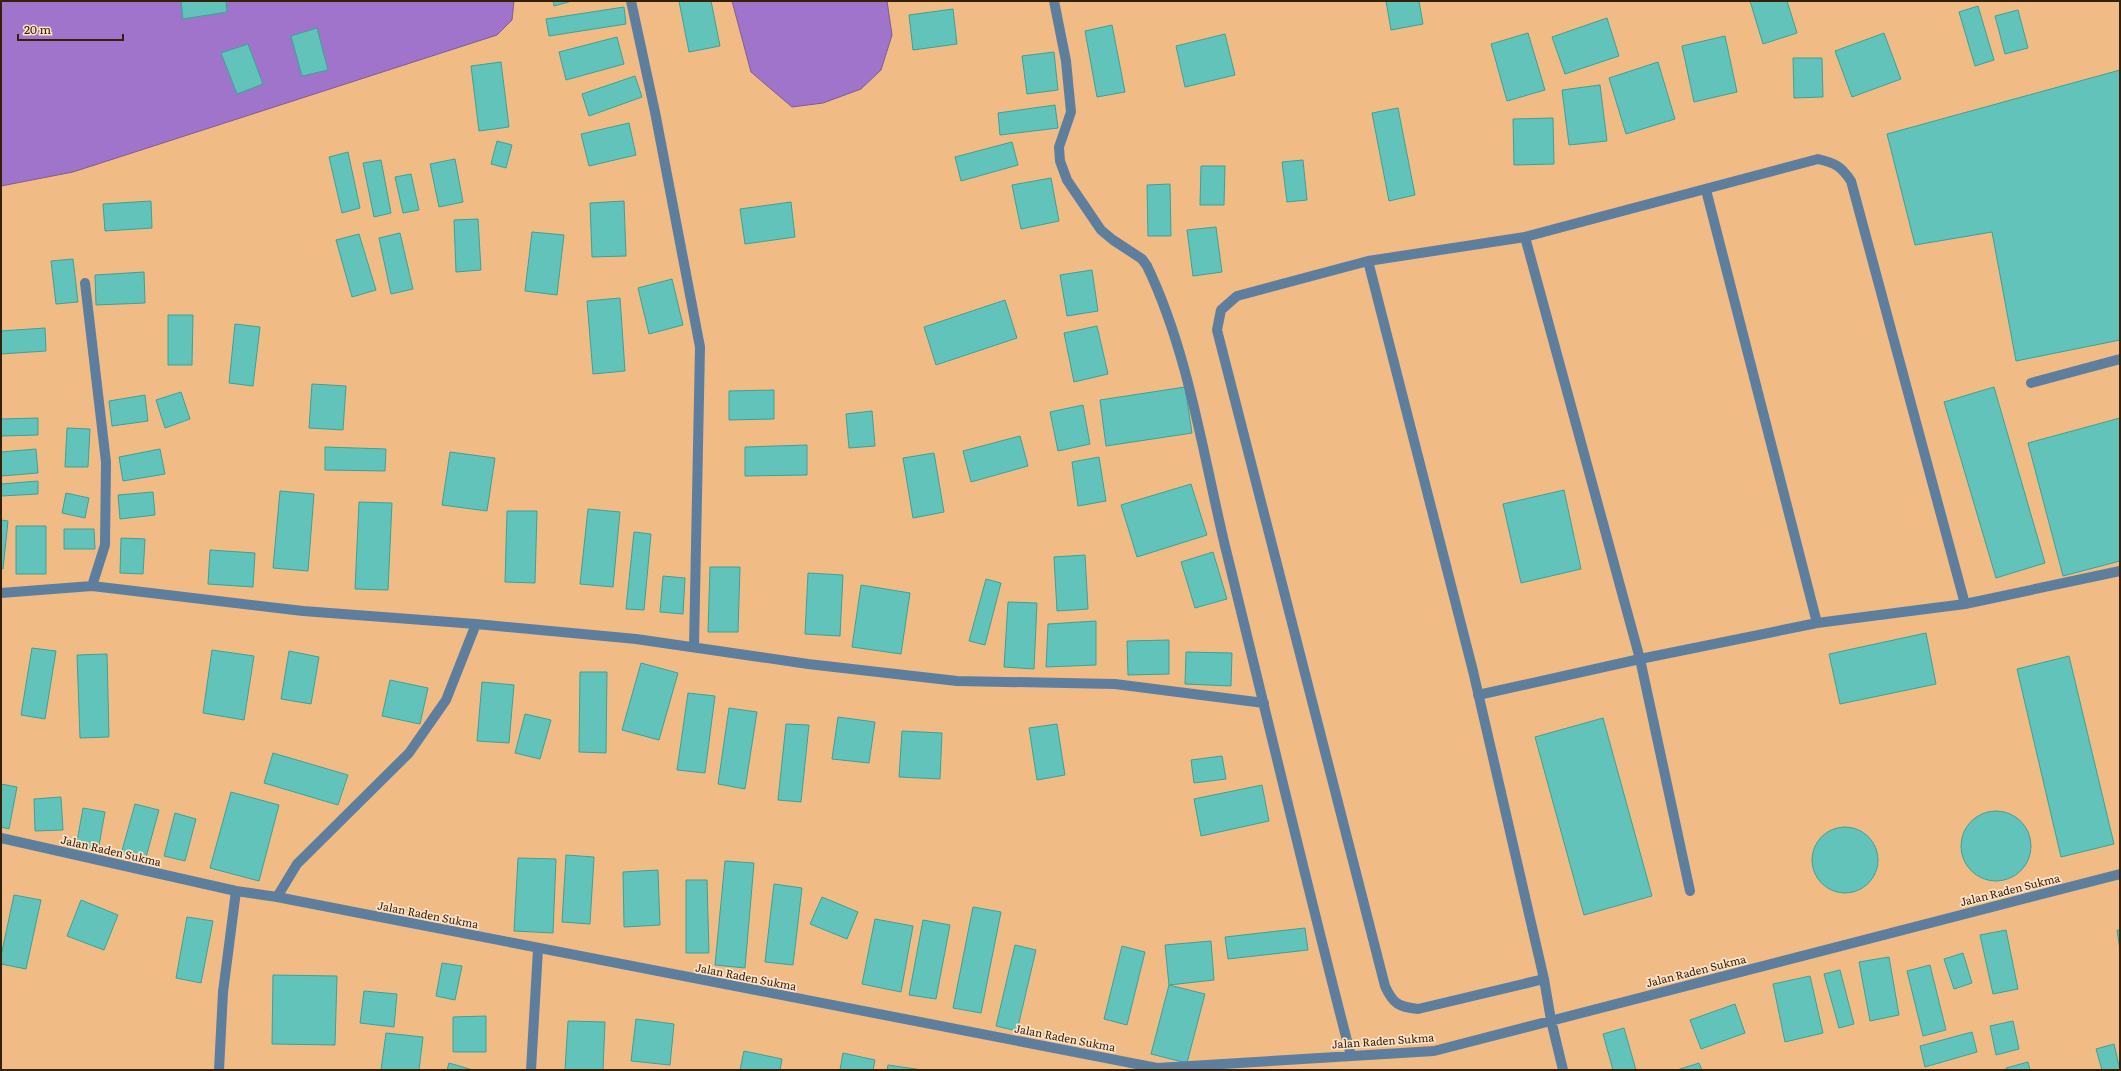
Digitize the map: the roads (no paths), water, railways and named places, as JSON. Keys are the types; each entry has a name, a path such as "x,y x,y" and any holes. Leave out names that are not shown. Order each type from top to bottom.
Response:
{"street":[{"path":"631,1 655,112 700,347 694,646"},
{"path":"1054,1 1066,61 1071,112 1059,147 1060,161 1067,180 1101,230 1113,240 1142,259 1152,275 1184,367 1310,897 1351,1056"},
{"path":"1544,978 1418,1009 1403,1008 1391,1000 1381,971 1217,330 1221,310 1237,296 1368,261 1525,237 1818,159 1833,162 1844,169 1850,181 1964,604"},
{"path":"1706,190 1817,623"},
{"path":"1525,237 1640,659 1690,891"},
{"path":"1368,261 1478,695 1544,978 1551,1020 1564,1070"},
{"path":"86,283 106,462 105,545 92,586"},
{"path":"2031,383 2120,360"},
{"path":"1478,695 1640,659 1817,623 1964,604 2120,571"},
{"path":"1,593 92,586 303,611 476,624 636,639 694,646 808,664 957,682 1115,684 1264,703"},
{"path":"277,897 297,864 409,753 446,700 476,624"},
{"name":"Jalan Raden Sukma","path":"1,838 236,891 277,897 1157,1069 1434,1051 2120,874"},
{"path":"219,1070 223,992 236,891"},
{"path":"531,1070 538,949"}]}
